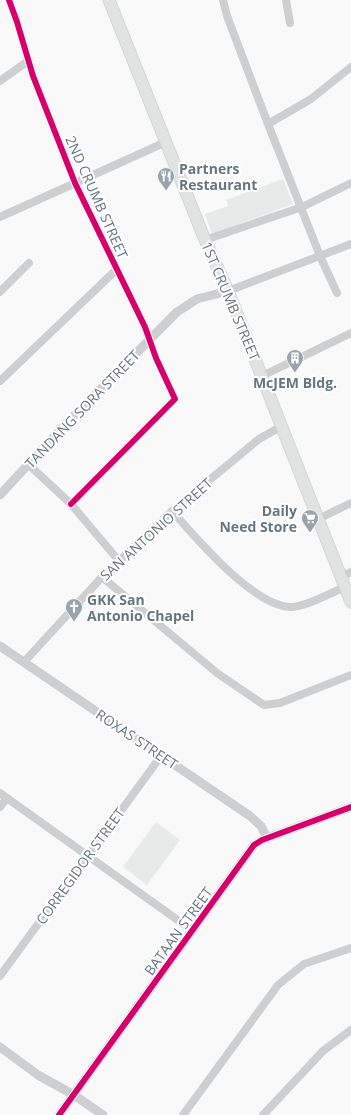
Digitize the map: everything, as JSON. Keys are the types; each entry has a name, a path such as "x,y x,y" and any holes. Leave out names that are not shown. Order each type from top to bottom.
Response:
{"main road":[{"name":"1ST CRUMB STREET","path":"109,0 205,240 262,376 318,519 346,579 351,602"}],"street":[{"name":"2ND CRUMB STREET","path":"9,0 28,61 75,183 150,339 156,358 175,399 71,504"},
{"path":"223,0 227,16 268,124 302,207 320,256 337,293"},
{"path":"286,0 290,23"},
{"path":"0,81 28,61"},
{"path":"268,124 311,99 351,67"},
{"path":"0,216 166,142"},
{"path":"205,240 302,207 351,183"},
{"path":"228,292 351,244"},
{"path":"0,292 29,263"},
{"path":"0,381 116,270"},
{"name":"TANDANG SORA STREET","path":"0,495 28,464 150,339 189,304 206,296 228,292"},
{"path":"262,376 351,333"},
{"name":"SAN ANTONIO STREET","path":"24,662 102,577 172,511 259,439 282,426"},
{"path":"28,464 71,504 119,561"},
{"path":"318,519 351,503"},
{"path":"172,511 222,565 256,592 281,606 293,607 304,604 346,579"},
{"path":"102,577 218,673 264,705 280,703 351,675"},
{"name":"ROXAS STREET","path":"0,646 250,816 261,826 267,838"},
{"name":"CORREGIDOR STREET","path":"0,976 161,756"},
{"path":"0,807 3,795 193,931"},
{"name":"BATAAN STREET","path":"59,1115 258,842 351,807"},
{"path":"183,1115 278,985 304,964 351,948"},
{"path":"263,1115 323,1051 351,1030"},
{"path":"0,1047 38,1075 74,1095 103,1115"}],"shaded area":[{"path":"283,179 293,204 212,234 205,214 228,206 226,200"},
{"path":"156,822 180,840 147,885 123,867"}],"cycle path":[{"path":"9,0 33,76 75,183 145,327 156,358 175,399 71,504"},
{"path":"59,1115 254,845 262,840 351,807"}],"place":[{"name":"Partners Restaurant","path":"166,191"},
{"name":"McJEM Bldg.","path":"295,373"},
{"name":"Daily Need Store","path":"310,533"},
{"name":"GKK San Antonio Chapel","path":"74,622"}]}
